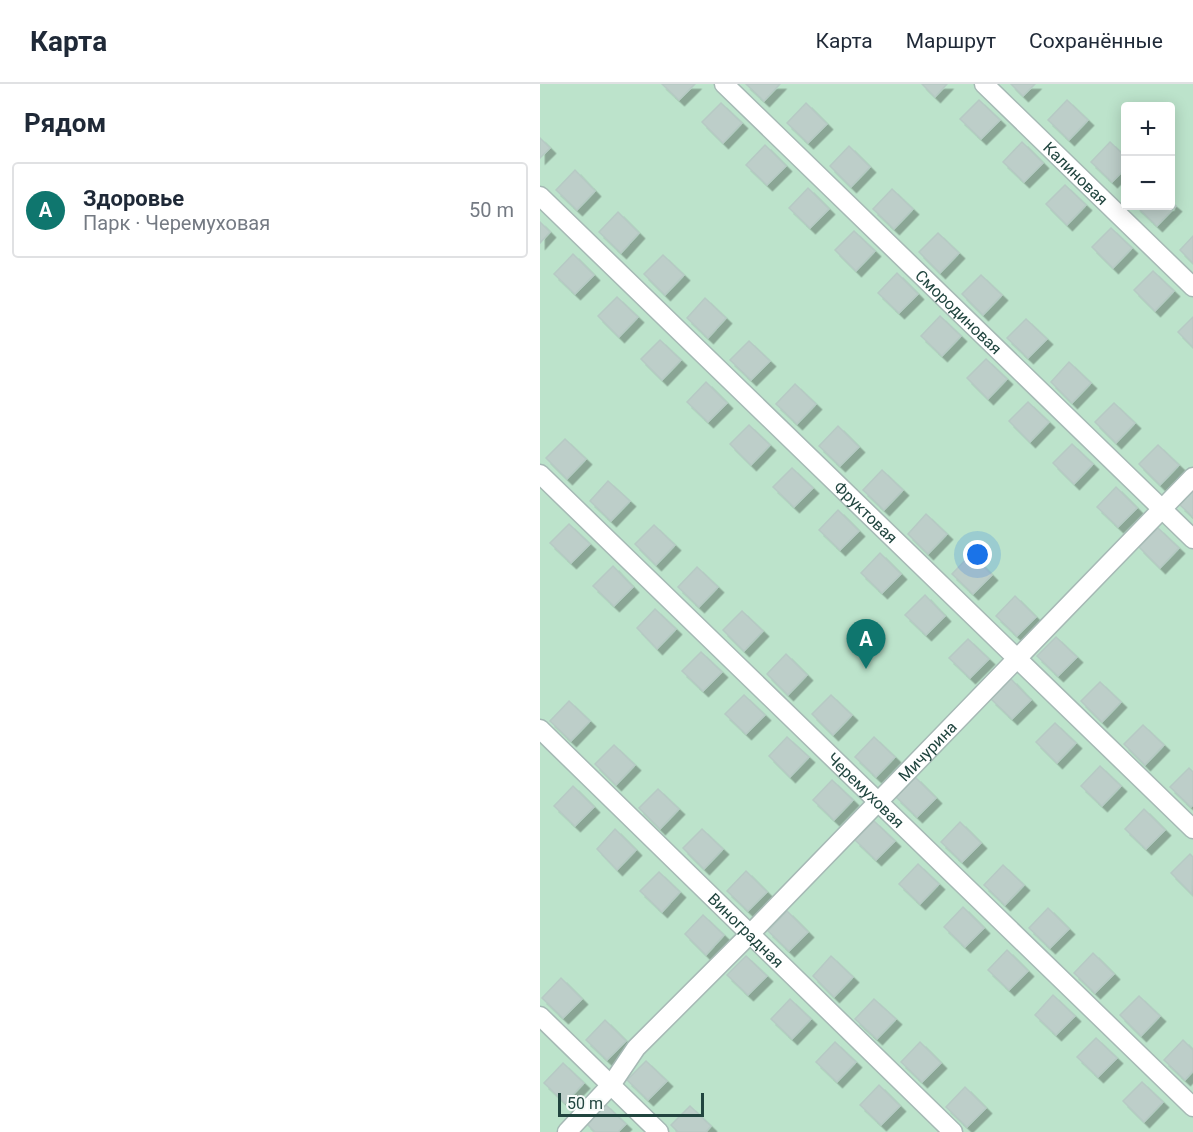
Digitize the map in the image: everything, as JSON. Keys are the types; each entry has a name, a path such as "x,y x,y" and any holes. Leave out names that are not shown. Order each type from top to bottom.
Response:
{"street":[{"name":"Смородиновая","path":"724,84 1193,539"},
{"name":"Калиновая","path":"984,84 1193,287"},
{"name":"Фруктовая","path":"540,196 1193,829"},
{"name":"Черемуховая","path":"540,474 1193,1107"},
{"name":"Мичурина","path":"567,1132 610,1085 636,1048 750,934 1193,477"},
{"name":"Виноградная","path":"540,729 953,1132"},
{"path":"540,1016 659,1132"}],"green space":[{"path":"540,84 1193,84 1193,1132 540,1132"}],"building":[{"path":"662,84 695,84 679,100"},
{"path":"746,84 780,84 764,101"},
{"path":"922,84 947,84 935,97"},
{"path":"1011,84 1035,84 1023,96"},
{"path":"979,100 1000,120 981,139 960,119"},
{"path":"1067,100 1088,120 1069,140 1048,120"},
{"path":"721,103 742,123 723,143 702,122"},
{"path":"806,103 827,124 808,143 787,123"},
{"path":"540,138 550,148 540,158"},
{"path":"1022,142 1043,163 1024,182 1003,162"},
{"path":"1110,142 1121,152 1121,173 1112,182 1091,162"},
{"path":"765,145 786,166 767,185 746,165"},
{"path":"849,146 870,167 851,187 830,166"},
{"path":"575,170 595,191 577,210 556,190"},
{"path":"1065,185 1086,205 1067,225 1046,204"},
{"path":"808,188 829,209 810,228 789,208"},
{"path":"892,189 913,209 894,229 873,209"},
{"path":"1140,210 1172,210 1157,226"},
{"path":"618,212 639,233 621,253 599,232"},
{"path":"540,222 550,232 540,243"},
{"path":"1111,228 1132,248 1113,268 1092,247"},
{"path":"854,231 875,251 856,271 835,250"},
{"path":"938,233 959,253 940,273 919,252"},
{"path":"1193,236 1193,263 1180,250"},
{"path":"573,254 594,275 575,294 554,274"},
{"path":"663,255 684,275 665,295 644,274"},
{"path":"1153,271 1174,291 1155,311 1134,290"},
{"path":"897,273 918,294 899,313 878,293"},
{"path":"981,275 1002,295 983,315 962,294"},
{"path":"617,297 638,317 619,337 598,316"},
{"path":"705,298 726,318 708,338 687,318"},
{"path":"940,316 961,336 942,356 921,336"},
{"path":"1193,317 1193,347 1178,332"},
{"path":"1026,319 1047,339 1028,358 1007,338"},
{"path":"660,340 681,360 662,380 641,359"},
{"path":"749,341 770,361 751,380 730,360"},
{"path":"986,359 1007,379 988,399 967,378"},
{"path":"1069,362 1091,383 1072,403 1051,382"},
{"path":"706,382 727,403 708,422 687,402"},
{"path":"795,384 816,404 797,424 776,404"},
{"path":"1028,402 1049,422 1030,442 1009,421"},
{"path":"1114,403 1135,423 1116,443 1095,422"},
{"path":"749,425 770,445 751,465 730,444"},
{"path":"838,426 859,447 840,466 819,446"},
{"path":"565,439 586,459 567,479 546,458"},
{"path":"1072,444 1093,464 1074,484 1053,463"},
{"path":"1158,445 1179,465 1160,485 1139,464"},
{"path":"792,468 813,488 794,507 773,487"},
{"path":"882,470 903,490 884,510 863,490"},
{"path":"608,481 630,501 611,521 590,501"},
{"path":"1116,487 1137,508 1118,527 1097,507"},
{"path":"1193,491 1193,517 1180,505"},
{"path":"838,510 859,531 840,550 819,530"},
{"path":"926,514 947,534 928,554 908,534"},
{"path":"569,524 590,544 571,563 550,543"},
{"path":"654,525 675,545 656,565 635,544"},
{"path":"1158,528 1179,548 1160,568 1139,547"},
{"path":"880,553 901,574 882,593 861,573"},
{"path":"971,554 992,575 973,594 952,574"},
{"path":"613,566 633,587 614,606 593,586"},
{"path":"697,567 718,587 699,607 678,587"},
{"path":"925,595 945,616 926,635 905,615"},
{"path":"1015,596 1036,617 1017,636 996,616"},
{"path":"655,609 676,629 657,649 637,628"},
{"path":"742,611 763,631 744,651 723,630"},
{"path":"1056,637 1077,657 1058,676 1037,656"},
{"path":"968,639 989,659 970,678 949,658"},
{"path":"701,652 722,672 703,691 682,671"},
{"path":"786,654 807,675 788,695 767,674"},
{"path":"1011,679 1031,700 1012,719 991,699"},
{"path":"1100,682 1121,702 1102,722 1081,701"},
{"path":"744,695 765,715 746,734 725,714"},
{"path":"831,695 852,715 833,735 812,714"},
{"path":"569,701 590,721 571,741 550,721"},
{"path":"1055,723 1076,743 1057,763 1036,742"},
{"path":"1143,725 1164,745 1145,765 1124,744"},
{"path":"787,737 809,757 790,777 769,756"},
{"path":"874,737 895,757 876,777 855,757"},
{"path":"614,745 635,765 616,785 595,764"},
{"path":"1100,766 1121,786 1102,806 1081,786"},
{"path":"1189,768 1193,772 1193,805 1191,807 1170,787"},
{"path":"915,777 936,798 917,817 896,797"},
{"path":"832,780 853,800 834,820 813,800"},
{"path":"573,786 594,807 575,826 554,806"},
{"path":"658,789 679,809 660,829 639,808"},
{"path":"1144,809 1165,830 1146,849 1125,829"},
{"path":"874,821 895,841 876,860 855,840"},
{"path":"960,822 981,843 962,862 941,842"},
{"path":"615,829 636,850 617,870 597,849"},
{"path":"702,829 723,849 704,869 683,848"},
{"path":"1190,854 1193,857 1192,894 1171,873"},
{"path":"918,864 939,884 920,904 899,884"},
{"path":"1003,865 1024,885 1005,905 984,885"},
{"path":"746,871 767,892 748,911 727,891"},
{"path":"659,872 680,892 662,912 640,891"},
{"path":"963,907 984,928 965,947 944,927"},
{"path":"1048,908 1069,929 1050,948 1029,928"},
{"path":"787,911 808,932 789,951 768,931"},
{"path":"703,915 724,935 706,955 685,934"},
{"path":"1007,950 1028,971 1009,990 988,970"},
{"path":"1093,953 1114,974 1095,993 1074,973"},
{"path":"746,956 767,976 748,995 727,975"},
{"path":"831,956 853,977 834,997 813,976"},
{"path":"561,978 582,999 563,1018 542,998"},
{"path":"1053,995 1075,1016 1056,1035 1035,1015"},
{"path":"1139,996 1160,1016 1141,1036 1120,1015"},
{"path":"790,999 811,1019 792,1039 771,1019"},
{"path":"874,999 896,1019 877,1039 855,1019"},
{"path":"605,1020 626,1041 607,1060 586,1040"},
{"path":"1096,1038 1117,1058 1098,1077 1077,1057"},
{"path":"1183,1040 1193,1050 1193,1071 1185,1080 1164,1060"},
{"path":"835,1042 856,1062 837,1082 816,1062"},
{"path":"920,1042 941,1063 922,1082 901,1062"},
{"path":"646,1061 667,1081 648,1100 627,1080"},
{"path":"563,1063 584,1083 565,1103 544,1083"},
{"path":"1142,1082 1163,1102 1144,1122 1123,1101"},
{"path":"879,1085 900,1106 881,1125 860,1105"},
{"path":"965,1087 986,1108 967,1127 946,1107"},
{"path":"605,1104 626,1124 618,1132 595,1132 586,1123"},
{"path":"690,1106 711,1126 706,1132 678,1132 671,1125"}],"place":[{"name":"Здоровье","path":"866,669"}]}
